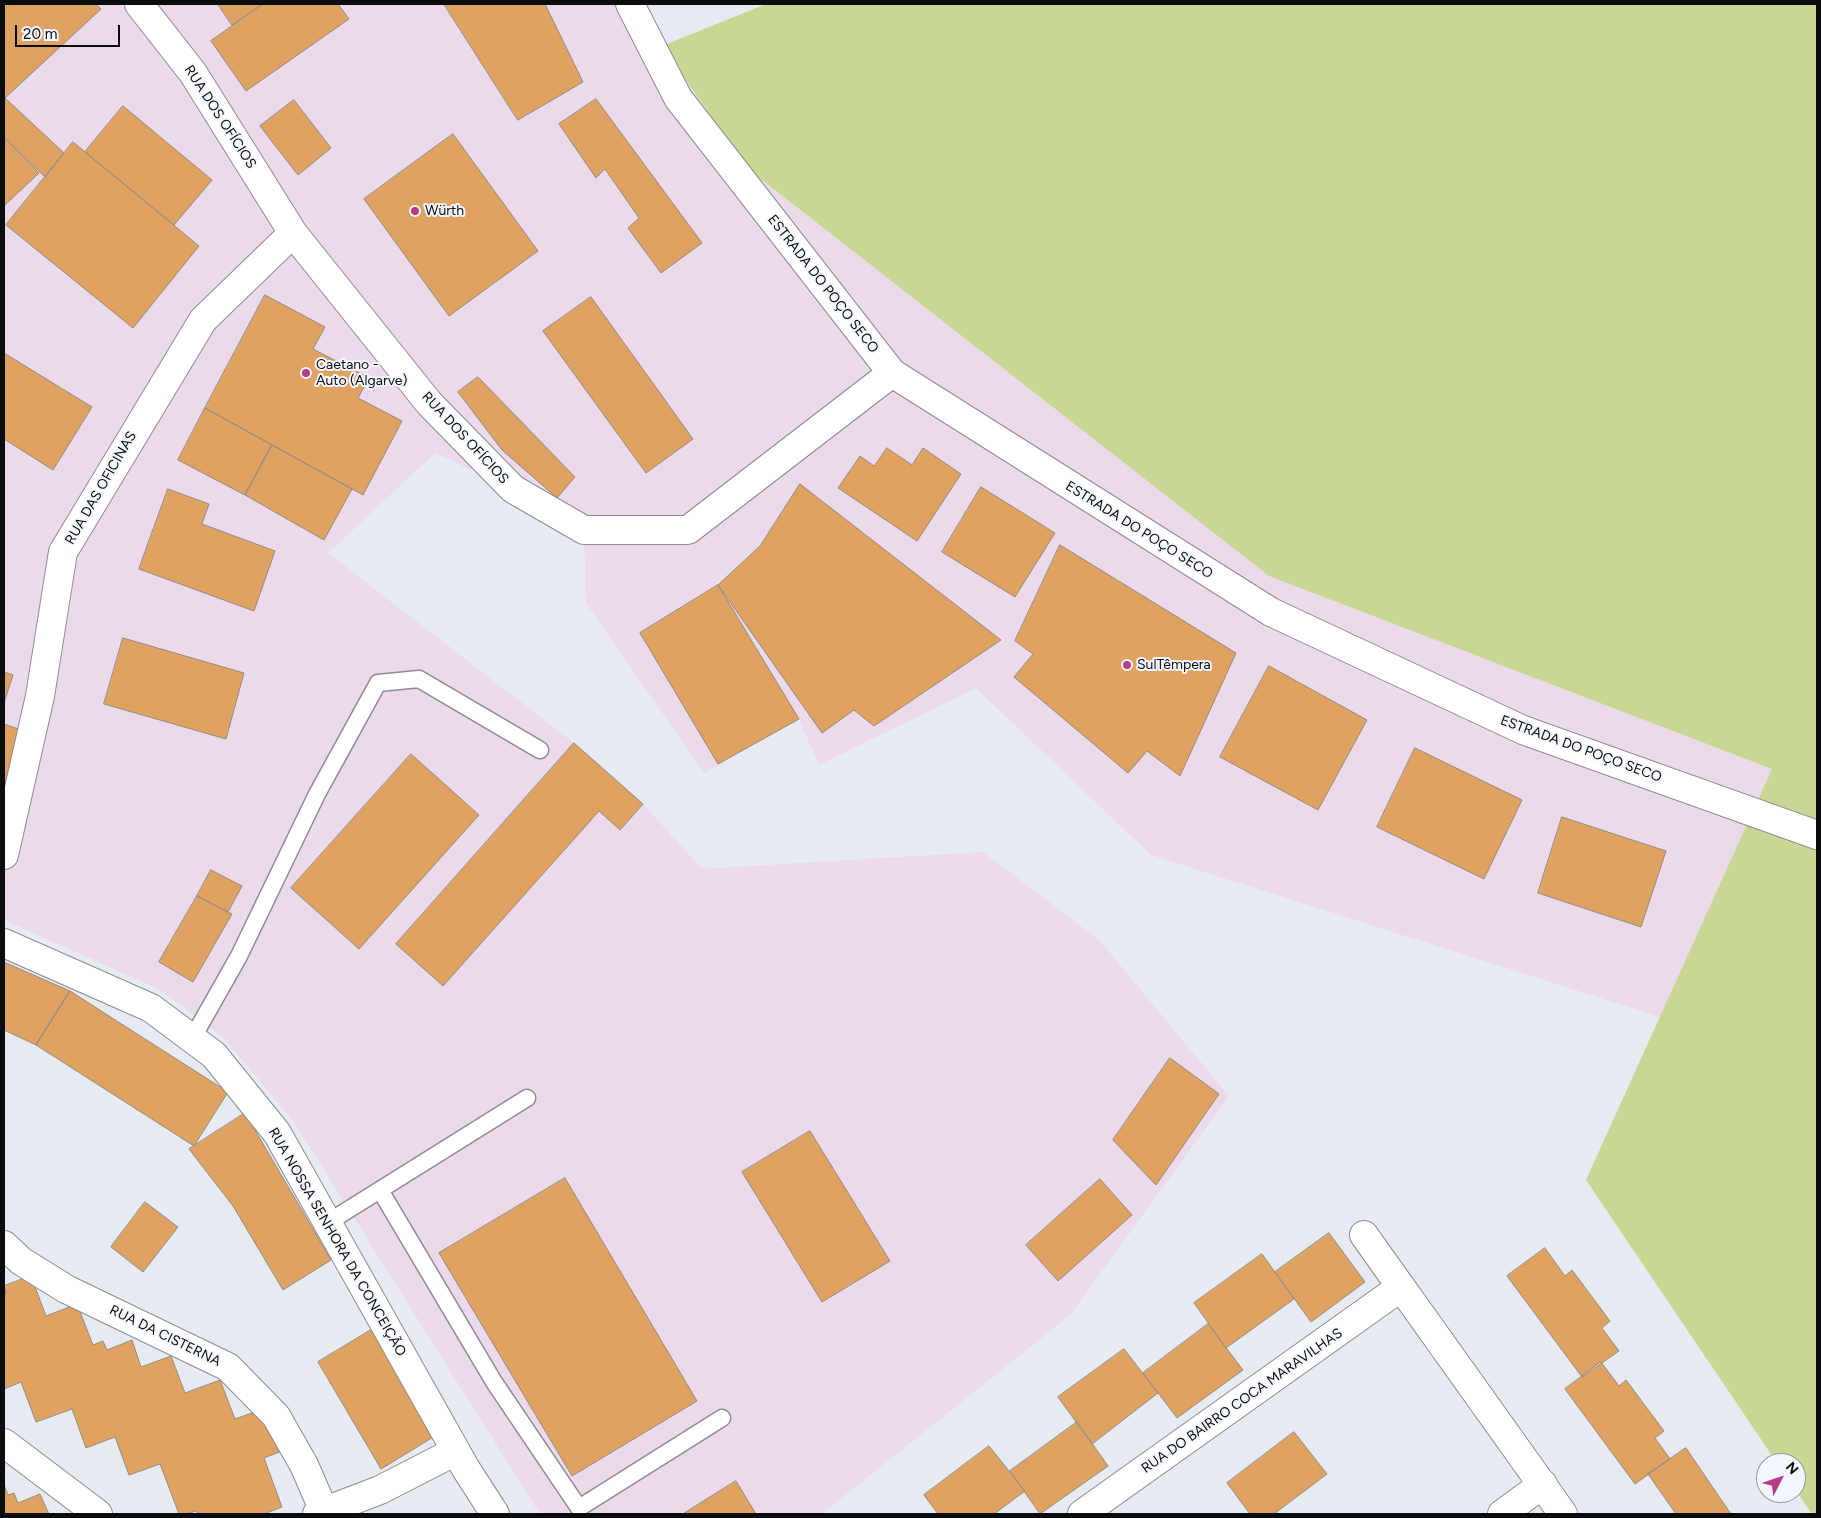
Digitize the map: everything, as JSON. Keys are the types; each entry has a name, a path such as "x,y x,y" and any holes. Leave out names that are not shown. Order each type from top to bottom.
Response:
{"street":[{"name":"RUA DOS OFÍCIOS","path":"139,4 194,73 293,233 429,403 513,489 584,530 688,530 892,373"},
{"name":"ESTRADA DO POÇO SECO","path":"630,4 678,98 892,373 1271,612 1523,730 1817,835"},
{"name":"RUA DAS OFICINAS","path":"4,855 40,696 63,552 202,320 293,233"},
{"name":"RUA NOSSA SENHORA DA CONCEIÇÃO","path":"4,943 151,1008 214,1055 276,1133 456,1451 495,1514"},
{"path":"1364,1235 1563,1514"},
{"name":"RUA DA CISTERNA","path":"4,1245 21,1262 66,1289 228,1367 276,1416 304,1465 320,1513"},
{"name":"RUA DO BAIRRO COCA MARAVILHAS","path":"1082,1514 1402,1287"},
{"path":"4,1443 98,1514"},
{"path":"320,1513 380,1490 456,1451"},
{"path":"1502,1514 1543,1484"}],"lane":[{"path":"192,1039 239,956 317,794 378,683 419,679 540,750"},
{"path":"327,1223 527,1098"},
{"path":"380,1190 494,1382 578,1508 722,1418"}],"shaded area":[{"path":"4,4 640,4 662,46 748,169 1269,576 1772,769 1660,1017 1151,855 976,688 819,765 799,719 704,773 586,603 584,530 513,489 435,453 328,553 588,754 643,804 702,869 983,852 1100,941 1229,1096 1070,1315 822,1514 540,1514 294,1122 223,1037 159,989 4,920"}],"green space":[{"path":"766,4 1817,4 1817,1514 1812,1514 1804,1503 1806,1503 1806,1453 1770,1453 1586,1180 1772,769 1269,576 748,169 662,46"}],"building":[{"path":"4,4 96,4 101,9 4,99"},
{"path":"218,4 263,4 232,25"},
{"path":"263,4 338,4 349,19 246,91 211,41"},
{"path":"444,4 545,4 583,82 518,120"},
{"path":"5,98 64,153 45,177 4,137"},
{"path":"596,99 702,243 661,273 628,228 639,218 605,169 596,178 559,124"},
{"path":"294,100 331,148 298,175 260,126"},
{"path":"123,106 212,180 174,225 85,152"},
{"path":"453,134 538,251 449,316 364,199"},
{"path":"4,137 39,173 4,206"},
{"path":"73,142 199,246 133,328 6,225"},
{"path":"265,295 325,327 313,349 369,378 358,398 402,421 363,495 205,408"},
{"path":"591,297 693,439 646,473 543,331"},
{"path":"4,353 92,407 53,470 4,439"},
{"path":"478,377 575,477 557,498 502,450 458,392"},
{"path":"205,408 272,445 245,495 178,460"},
{"path":"272,445 352,489 324,540 245,495"},
{"path":"887,448 912,465 923,448 961,474 917,541 838,488 860,456 874,466"},
{"path":"800,484 1001,640 874,726 854,710 822,733 718,585 760,546"},
{"path":"981,487 1055,533 1015,597 942,552"},
{"path":"168,489 209,504 202,524 275,551 254,611 139,569"},
{"name":"SulTêmpera","path":"1060,545 1236,653 1180,776 1147,751 1128,773 1014,677 1033,654 1015,641"},
{"path":"718,585 799,719 718,764 640,633"},
{"path":"123,638 244,673 226,739 104,704"},
{"path":"1269,666 1367,720 1318,810 1220,757"},
{"path":"4,672 13,675 4,703"},
{"path":"4,724 24,731 4,796"},
{"path":"574,743 643,804 620,830 599,811 443,986 396,944"},
{"path":"1415,748 1522,800 1484,879 1377,827"},
{"path":"411,754 479,815 359,949 291,888"},
{"path":"1562,817 1666,851 1641,927 1538,893"},
{"path":"211,870 242,886 228,912 197,896"},
{"path":"197,896 232,914 193,982 159,962"},
{"path":"4,962 70,991 36,1045 4,1030"},
{"path":"70,991 228,1092 194,1146 36,1045"},
{"path":"1170,1058 1219,1094 1156,1185 1113,1140"},
{"path":"245,1113 331,1260 283,1290 233,1206 189,1149"},
{"path":"810,1131 890,1261 822,1302 742,1172"},
{"path":"565,1178 697,1401 572,1476 439,1253"},
{"path":"1100,1179 1132,1215 1058,1281 1026,1245"},
{"path":"145,1202 178,1227 143,1272 111,1247"},
{"path":"1329,1233 1365,1282 1311,1322 1275,1272"},
{"path":"1545,1248 1565,1276 1572,1270 1610,1321 1602,1328 1619,1351 1582,1377 1507,1276"},
{"path":"1262,1254 1294,1299 1226,1348 1194,1303"},
{"path":"31,1276 46,1316 77,1304 93,1345 103,1341 107,1350 132,1340 141,1367 171,1356 185,1393 220,1380 235,1419 266,1408 282,1451 264,1458 282,1507 264,1514 198,1514 196,1511 179,1514 160,1464 129,1475 115,1437 86,1448 72,1409 36,1422 21,1382 4,1389 4,1293 6,1293 4,1286"},
{"path":"1208,1324 1243,1370 1177,1418 1143,1373"},
{"path":"371,1330 435,1436 381,1469 318,1362"},
{"path":"1124,1349 1158,1393 1092,1444 1058,1397"},
{"path":"1601,1362 1619,1386 1626,1380 1664,1431 1655,1438 1670,1459 1635,1484 1565,1389"},
{"path":"1077,1422 1108,1466 1040,1514 1010,1471"},
{"path":"1294,1432 1327,1474 1274,1514 1250,1514 1227,1483"},
{"path":"989,1446 1025,1491 994,1514 938,1514 924,1495"},
{"path":"1686,1448 1731,1514 1676,1514 1648,1474"},
{"path":"736,1481 756,1514 683,1514"},
{"path":"4,1485 8,1495 14,1493 18,1503 40,1494 49,1514 4,1514"}],"place":[{"name":"Würth","path":"415,211"},
{"name":"Caetano - Auto (Algarve)","path":"306,373"},
{"name":"SulTêmpera","path":"1127,665"}]}
